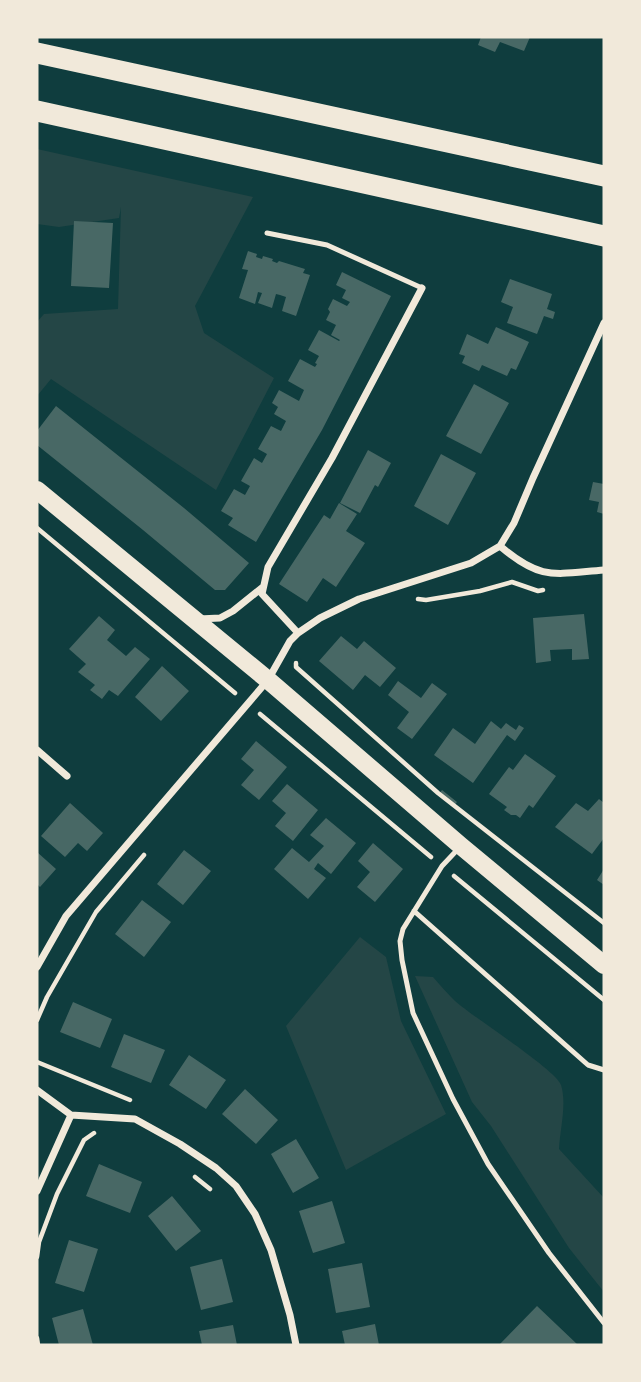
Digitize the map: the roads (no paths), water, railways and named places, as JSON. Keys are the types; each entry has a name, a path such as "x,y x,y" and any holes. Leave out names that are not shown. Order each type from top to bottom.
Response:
{"highway":[{"path":"37,53 604,176"},
{"path":"37,111 604,236"}],"main road":[{"path":"37,489 268,680 604,965"}],"street":[{"path":"298,633 262,594 268,567 332,458 422,288"},
{"path":"37,967 66,916 268,680 290,641 298,633 320,618 359,599 471,563 500,546 514,523 604,323"},
{"path":"500,546 534,570 552,574 604,570"},
{"path":"195,619 220,618 263,587"},
{"path":"37,750 67,776"},
{"path":"37,1090 71,1115 135,1119 180,1144 216,1168 236,1186 255,1214 271,1251 296,1345"},
{"path":"37,1191 71,1115"}],"lane":[{"path":"267,233 327,246 422,288"},
{"path":"461,846 442,866 403,929 400,941 401,960 413,1013 453,1099 488,1164 550,1254 604,1323"},
{"path":"414,911 588,1065 604,1070"}]}
